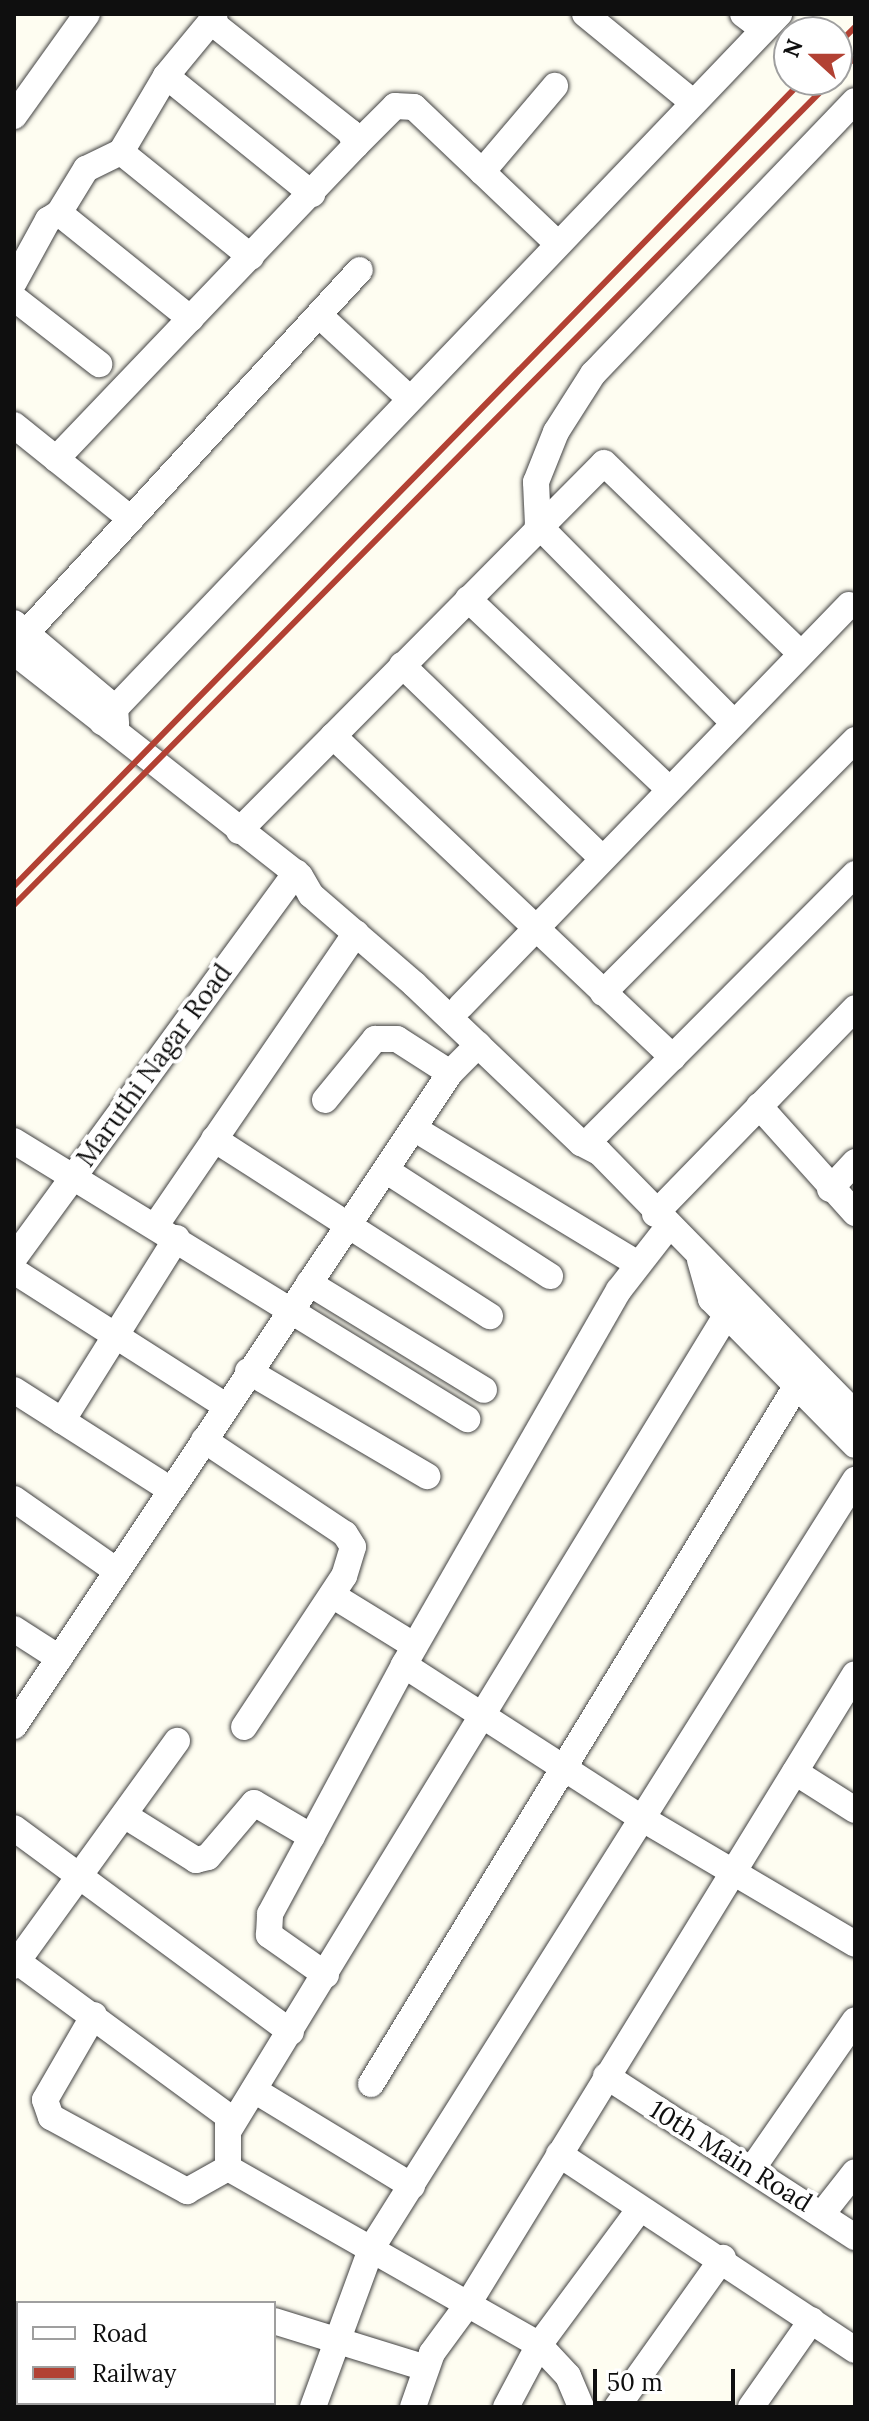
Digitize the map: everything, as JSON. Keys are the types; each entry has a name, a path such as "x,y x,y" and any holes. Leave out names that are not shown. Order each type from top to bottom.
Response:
{"street":[{"path":"15,114 87,14"},
{"path":"585,14 690,100"},
{"path":"14,282 48,220 59,213 86,169 121,152 166,76 213,16 350,132 356,145"},
{"path":"111,719 690,100 762,19"},
{"path":"166,76 312,194"},
{"path":"482,172 555,86"},
{"path":"734,723 538,525 534,506 542,462 593,374 855,101"},
{"path":"56,459 395,106 408,105 556,242"},
{"path":"121,152 251,257"},
{"path":"59,213 191,319"},
{"path":"360,270 131,519 19,649 111,719 239,831 298,874 321,880 461,1006 596,1144 661,1220 700,1260 736,1290 855,1413"},
{"path":"14,298 99,364"},
{"path":"319,315 409,398"},
{"path":"14,425 131,519"},
{"path":"239,831 599,465 608,464 801,654"},
{"path":"468,599 669,789"},
{"path":"461,1006 533,928 849,605"},
{"path":"402,665 602,858"},
{"path":"333,736 673,1058"},
{"path":"603,993 855,740"},
{"path":"298,874 311,895 478,1045 581,1143 596,1144"},
{"name":"Maruthi Nagar Road","path":"14,1258 298,874"},
{"path":"596,1144 673,1058 855,874"},
{"path":"62,1421 113,1333 214,1139 356,933"},
{"path":"326,1975 269,1935 270,1914 410,1656 661,1220 759,1106 855,1008"},
{"path":"325,1100 375,1039 397,1039 450,1073"},
{"path":"14,1726 248,1371 387,1171 450,1073 478,1045"},
{"path":"759,1106 830,1189 855,1213"},
{"path":"415,1129 636,1263"},
{"path":"214,1139 490,1316"},
{"path":"14,1141 74,1173 467,1419"},
{"path":"830,1189 855,1162"},
{"path":"387,1171 550,1276"},
{"path":"700,1260 711,1299 855,1445"},
{"path":"14,1271 226,1406"},
{"path":"309,1283 484,1390"},
{"path":"229,2130 485,1717 727,1314"},
{"path":"248,1371 427,1476"},
{"path":"371,2084 797,1385"},
{"path":"14,1390 171,1490"},
{"path":"204,1440 350,1540 352,1555 332,1595 244,1727"},
{"path":"313,2407 334,2339 371,2249 855,1480"},
{"path":"14,1499 117,1571"},
{"path":"332,1595 485,1717 643,1819 855,1944"},
{"path":"14,1629 59,1658"},
{"path":"413,2407 426,2368 853,1681"},
{"path":"177,1741 15,1962 94,2015 228,2116 224,2157 228,2168 539,2345 568,2376 581,2407"},
{"path":"795,1772 855,1810"},
{"path":"124,1815 196,1860 208,1857 254,1803 312,1837"},
{"path":"14,1828 78,1879 291,2032"},
{"path":"94,2015 45,2100 51,2117 187,2191 228,2168"},
{"path":"752,2169 855,2020"},
{"name":"10th Main Road","path":"606,2076 855,2237"},
{"path":"254,2090 412,2186"},
{"path":"559,2154 639,2210 723,2258 855,2350"},
{"path":"822,2214 855,2172"},
{"path":"506,2407 539,2345 639,2210"},
{"path":"617,2407 723,2258"},
{"path":"751,2407 812,2320"},
{"path":"276,2322 426,2368"}],"railway":[{"path":"14,886 787,96"},
{"path":"14,905 816,96"}]}
